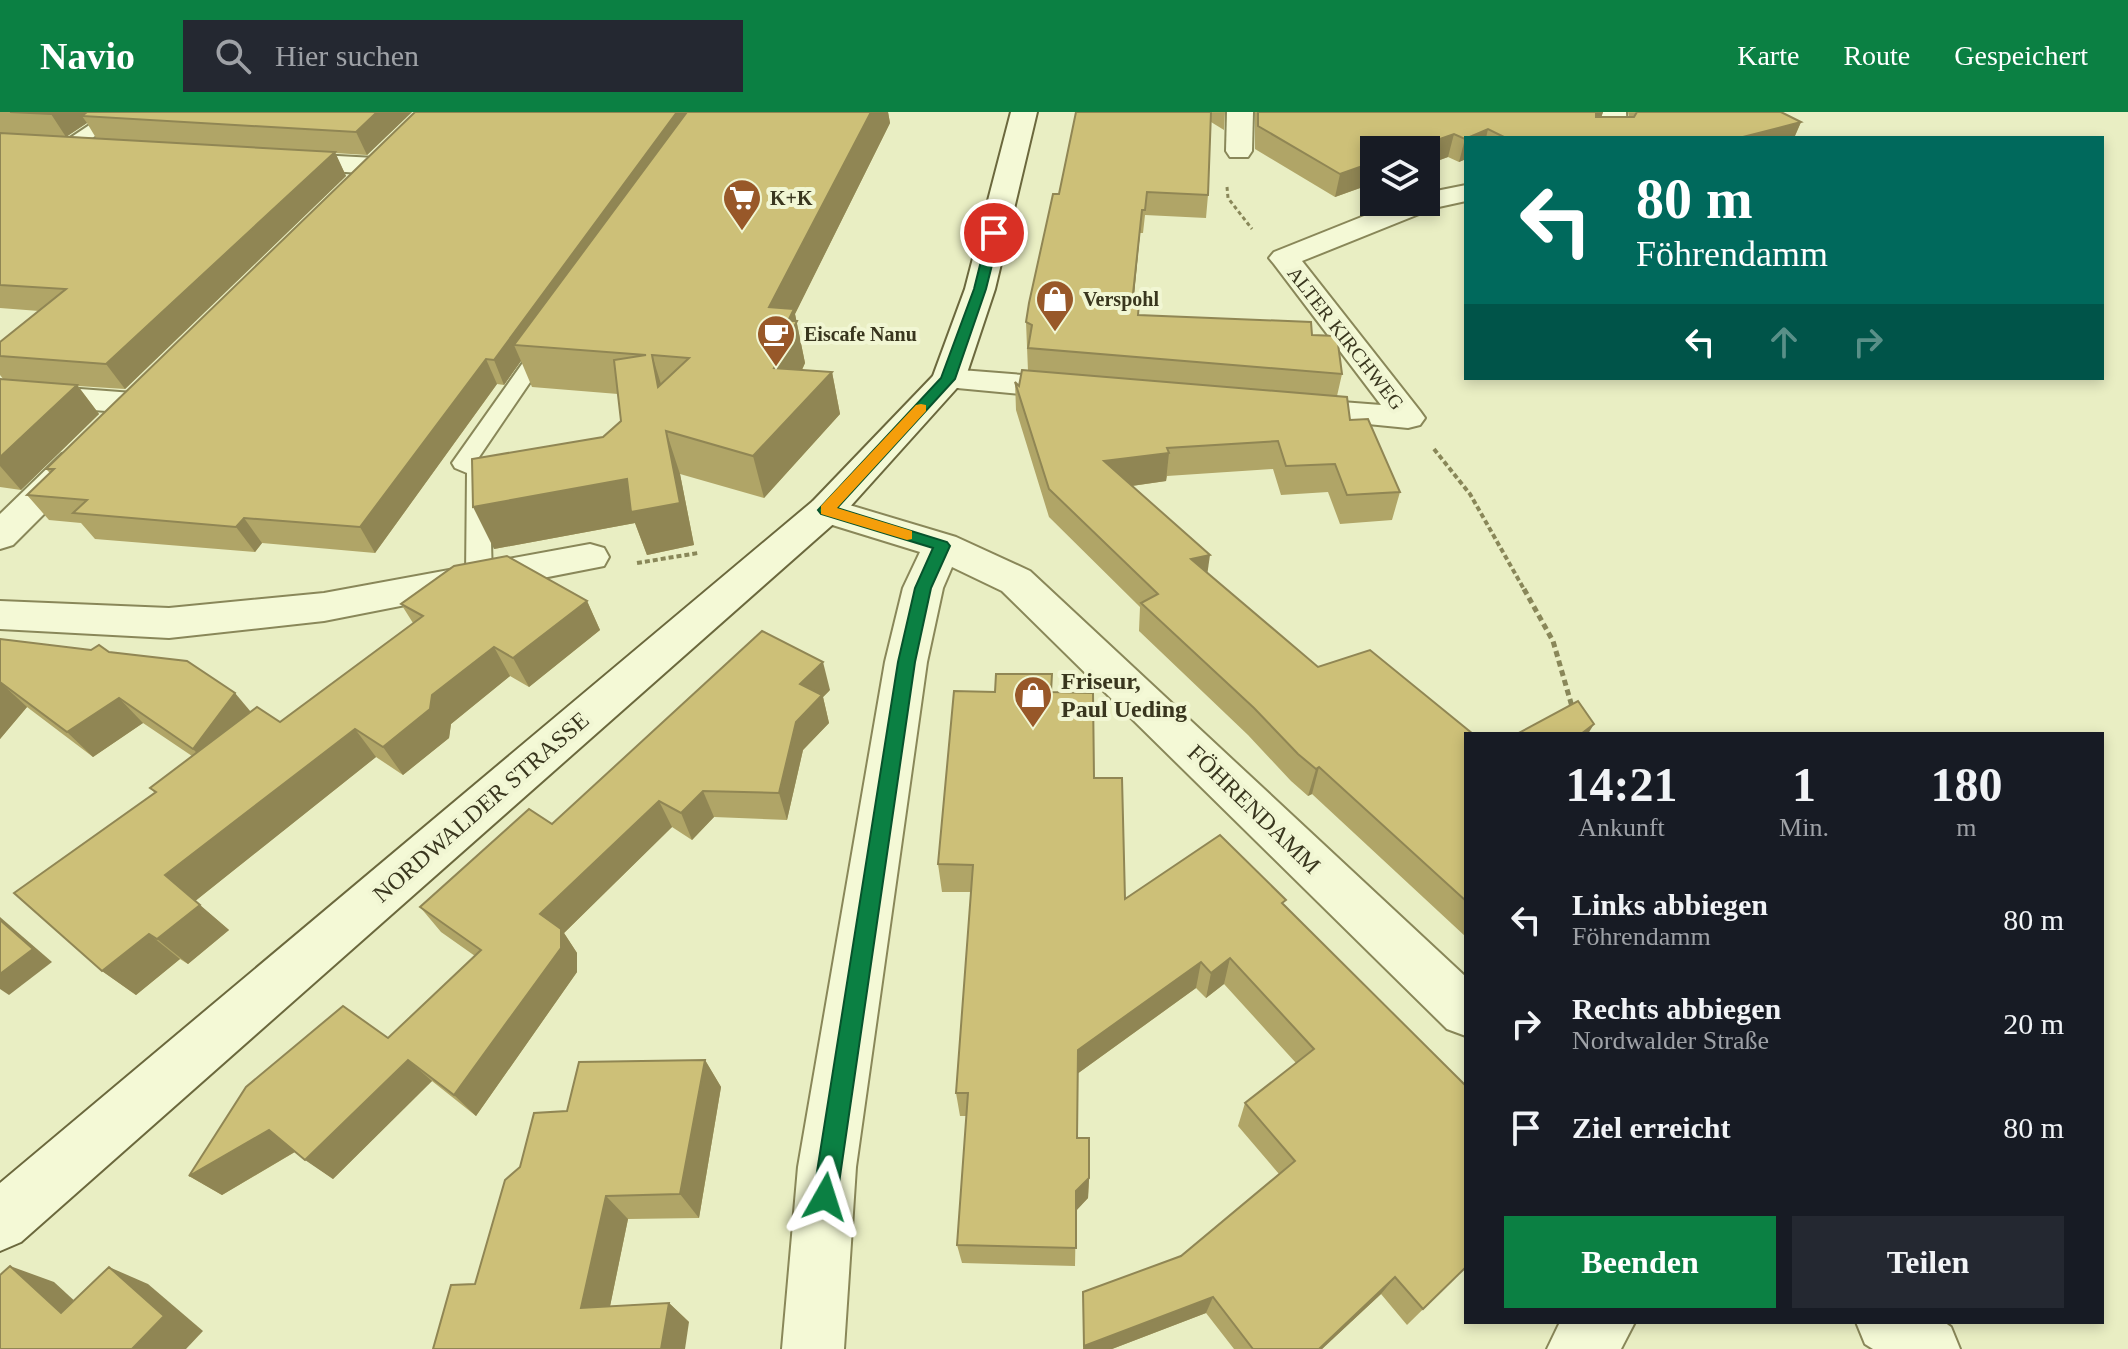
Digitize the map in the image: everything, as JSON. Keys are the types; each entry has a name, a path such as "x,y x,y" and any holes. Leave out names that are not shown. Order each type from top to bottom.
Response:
{"street":[{"name":"NORDWALDER STRASSE","path":"0,1221 826,510 948,379 980,289 1024,112"},
{"path":"1239,151 1240,112"},
{"path":"1607,136 1614,133 1613,112"},
{"path":"38,146 107,151"},
{"path":"263,160 384,156 349,190"},
{"name":"ALTER KIRCHWEG","path":"1440,199 1464,193"},
{"name":"ALTER KIRCHWEG","path":"1390,216 1284,258 1408,418"},
{"path":"948,379 1107,392"},
{"path":"0,393 144,393 0,536"},
{"path":"1265,406 1408,418"},
{"name":"FÖHRENDAMM","path":"826,510 942,546 1016,581 1464,1010"},
{"path":"813,1349 827,1167 904,678 923,588 942,546"},
{"path":"0,615 169,623 324,607 590,557"},
{"path":"1578,1349 1602,1324"},
{"path":"1890,1324 1929,1349"}],"lane":[{"path":"67,148 120,112"},
{"path":"479,578 478,469 463,463 561,323"}],"path":[{"name":"ALTER KIRCHWEG","path":"1239,151 1225,169 1228,198 1246,224 1284,258"},
{"path":"1408,418 1470,494 1553,641 1576,721"},
{"path":"590,557 620,567 697,553 773,555"}],"building":[{"path":"10,112 54,112 51,114"},
{"path":"87,112 377,112 356,132 82,116"},
{"path":"415,112 677,112 494,360 486,359 360,527 244,518 236,527 73,513 87,500 27,495 54,469 46,469"},
{"path":"687,112 871,112 769,307 794,309 788,321 797,321 774,368 832,372 753,456 666,431 680,503 631,512 627,479 473,507 472,459 603,437 621,421 614,360 646,355 514,345","holes":["652,355 689,358 658,387"]},
{"path":"1076,112 1211,112 1208,195 1147,192 1145,210 1142,210 1132,303 1139,303 1138,315 1311,322 1312,335 1337,336 1342,374 1028,348 1032,325 1026,322 1029,303 1053,194 1059,194"},
{"path":"1258,112 1597,112 1596,117 1634,117 1637,112 1781,112 1801,122 1747,136 1502,136 1488,129 1464,139 1454,134 1440,139 1440,136 1360,136 1360,167 1340,174 1258,126"},
{"path":"0,133 335,152 106,364 0,356 0,342 66,289 0,285"},
{"path":"1022,370 1347,397 1350,420 1368,419 1400,492 1347,495 1335,464 1286,466 1278,441 1167,448 1169,453 1104,461 1210,555 1191,559 1318,667 1370,650 1471,732 1464,732 1464,899 1319,767 1316,769 1298,754 1254,708 1141,603 1158,594 1049,489 1015,382 1019,386"},
{"path":"0,379 77,385 0,457"},
{"path":"507,556 587,601 513,658 494,647 432,695 430,709 383,747 355,729 165,875 200,905 157,939 149,934 102,971 14,893 156,792 150,788 257,707 280,722 423,616 401,604 454,566"},
{"path":"762,631 823,662 800,684 822,695 796,722 779,793 703,791 681,813 659,801 540,914 561,929 561,948 454,1095 408,1060 305,1160 269,1130 189,1176 246,1087 343,1006 388,1038 481,950 420,907 529,809 552,824"},
{"path":"0,639 91,650 99,645 109,652 187,661 235,693 193,749 119,698 67,732 0,682"},
{"path":"996,674 1052,674 1051,692 1093,693 1094,778 1122,778 1125,899 1220,835 1286,900 1282,903 1464,1084 1464,1269 1423,1309 1395,1277 1319,1349 1253,1349 1213,1297 1084,1346 1083,1292 1181,1256 1295,1161 1245,1103 1314,1049 1230,958 1211,973 1201,962 1078,1050 1077,1138 1089,1138 1089,1178 1076,1191 1076,1248 957,1245 968,1093 956,1093 973,865 938,864 954,691 995,692"},
{"path":"1578,701 1594,724 1584,732 1521,732"},
{"path":"0,920 33,949 0,974"},
{"path":"705,1060 680,1194 606,1196 581,1308 669,1303 661,1349 433,1349 451,1285 475,1284 505,1180 520,1167 534,1113 567,1111 579,1062"},
{"path":"10,1266 61,1313 109,1267 164,1316 132,1349 0,1349 0,1275"}],"slow traffic":[{"path":"907,535 826,510 921,408"}],"place":[{"name":"K+K","path":"742,232"},
{"name":"Verspohl","path":"1055,333"},
{"name":"Eiscafe Nanu","path":"776,368"},
{"name":"Friseur, Paul Ueding","path":"1033,729"}],"route":[{"path":"825,1197 827,1167 906,662 923,588 942,546 826,510 948,379 980,289 994,233"}]}
